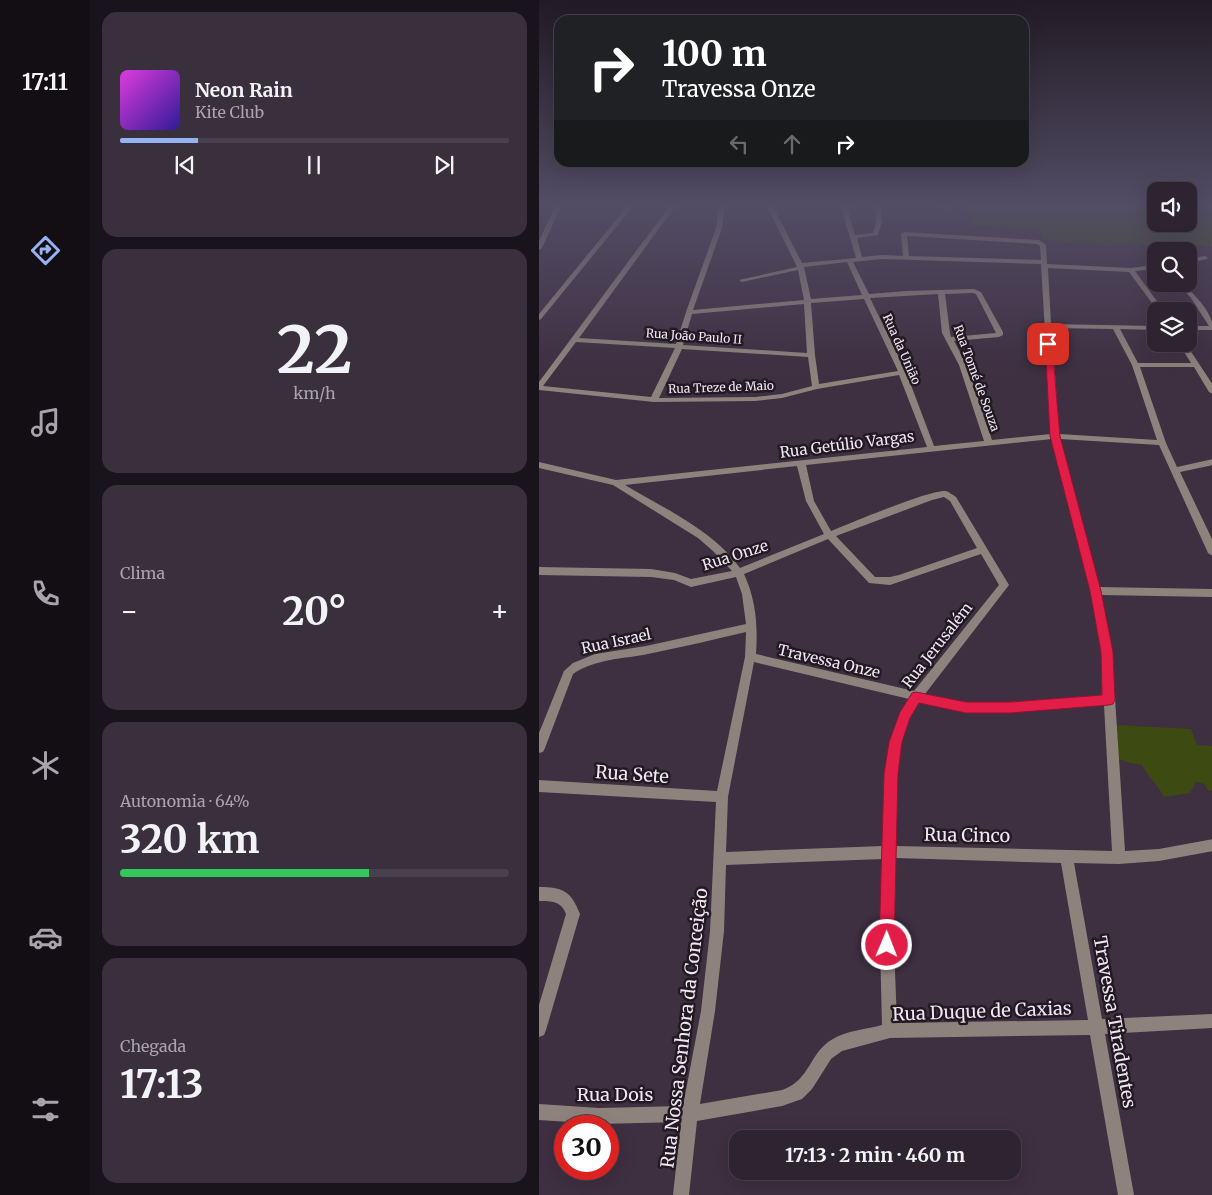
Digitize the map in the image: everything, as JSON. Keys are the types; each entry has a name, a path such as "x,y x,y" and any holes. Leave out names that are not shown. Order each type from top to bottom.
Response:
{"street":[{"path":"539,318 587,260"},
{"path":"539,388 633,260"},
{"path":"654,400 679,347 708,260"},
{"path":"796,260 809,303 811,355 816,388"},
{"path":"742,280 800,267 849,260"},
{"name":"Rua da União","path":"849,260 902,372 931,448"},
{"path":"961,260 1131,270 1147,268"},
{"path":"1044,260 1055,436 1095,591 1107,652 1119,858"},
{"path":"1131,270 1154,302"},
{"path":"689,312 941,292 974,291 979,293 989,308 1000,332 999,335 948,339"},
{"name":"Rua Tomé de Souza","path":"941,292 946,333 963,365 988,442"},
{"path":"1188,292 1212,327 1197,328"},
{"path":"1047,326 1147,328"},
{"path":"1115,327 1136,365 1161,443 1212,553"},
{"name":"Rua João Paulo II","path":"575,340 811,355"},
{"path":"1188,352 1212,392"},
{"path":"1136,365 1195,365"},
{"name":"Rua Treze de Maio","path":"539,388 654,400 755,399 782,396 902,372"},
{"name":"Rua Getúlio Vargas","path":"539,465 575,472 596,480 616,483 1055,436 1097,437 1161,443"},
{"path":"1175,470 1212,462"},
{"path":"801,464 811,501 829,535 873,580 890,580 983,550"},
{"name":"Rua Nossa Senhora da Conceição","path":"616,483 711,542 739,573 748,598 751,626 750,657 722,797 717,931 708,1012 690,1114 681,1195"},
{"name":"Rua Jerusalém","path":"890,1031 887,945 891,774 895,742 904,716 916,697 1004,585 953,499 945,494 930,497"},
{"name":"Rua Onze","path":"539,571 665,574 697,583 739,573 829,535 930,497"},
{"path":"1095,591 1212,593"},
{"name":"Rua Israel","path":"539,748 569,671 575,666 591,660 643,651 751,626"},
{"name":"Travessa Onze","path":"750,657 966,708 1011,707 1109,700"},
{"name":"Rua Sete","path":"539,786 722,797"},
{"name":"Rua Cinco","path":"721,860 889,852 1119,858 1168,853 1212,845"},
{"name":"Travessa Tiradentes","path":"1066,856 1126,1195"},
{"path":"539,894 563,897 570,903 573,914 539,1030"},
{"name":"Rua Duque de Caxias","path":"690,1114 782,1098 797,1093 807,1084 826,1054 838,1044 890,1031 1097,1027 1212,1021"},
{"name":"Rua Dois","path":"539,1112 599,1116 690,1114"}],"green space":[{"path":"1116,725 1191,729 1197,745 1212,746 1212,791 1208,790 1204,784 1196,782 1190,793 1164,797 1142,765 1116,758"}],"route":[{"path":"887,945 891,774 895,742 904,716 916,697 966,708 1011,707 1109,700 1107,652 1095,591 1055,436 1048,344"}]}
